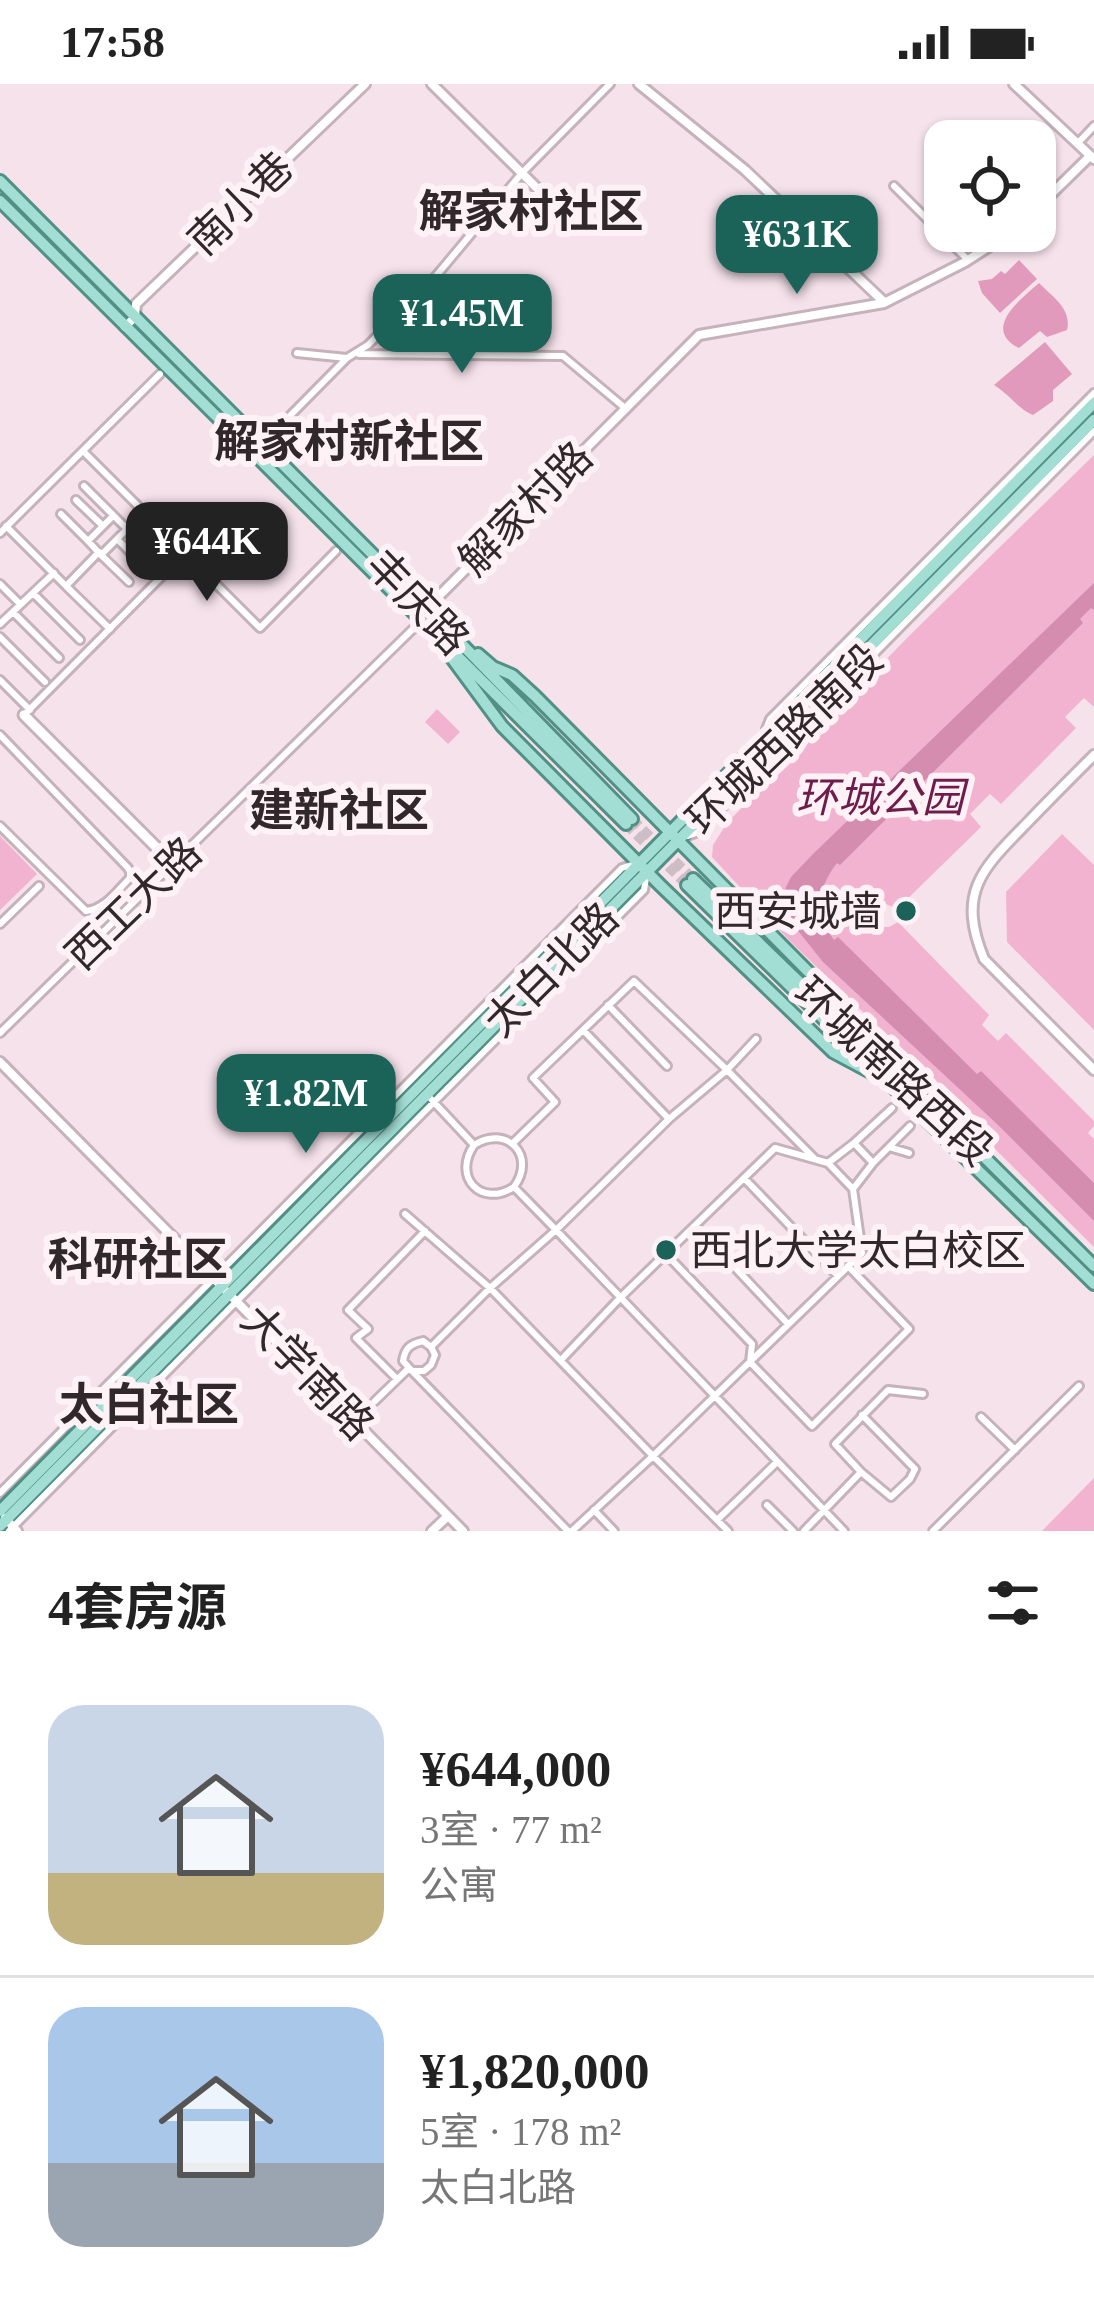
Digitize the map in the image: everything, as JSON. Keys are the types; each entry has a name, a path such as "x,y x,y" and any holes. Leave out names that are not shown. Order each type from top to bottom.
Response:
{"main road":[{"name":"丰庆路","path":"0,182 271,452 424,619 443,625 629,821 0,202"},
{"name":"环城西路南段","path":"643,868 762,740 1094,404"},
{"name":"环城西路南段","path":"674,835 796,720 1094,420"},
{"path":"424,619 502,725 643,868 833,1052 891,1083"},
{"path":"443,625 493,667 512,674 872,1036 914,1089"},
{"path":"27,712 173,864"},
{"name":"太白北路","path":"226,1289 430,1099 643,868"},
{"name":"太白北路","path":"6,1522 226,1289 643,868"},
{"name":"环城南路西段","path":"1094,1266 914,1089 690,882 1094,1287"}],"street":[{"name":"南小巷","path":"125,327 135,316 136,304 365,84"},
{"path":"432,84 568,220"},
{"path":"271,452 270,436 436,276 521,173 610,84"},
{"path":"639,84 745,170 884,303"},
{"path":"1014,84 1092,157 1056,190"},
{"path":"1078,144 1094,126"},
{"path":"894,186 968,260"},
{"name":"解家村路","path":"424,619 699,335 884,303 980,252"},
{"path":"296,353 347,358 361,353 563,356 625,408"},
{"path":"110,629 3,529 160,374"},
{"name":"环城西路南段","path":"762,740 770,719 1094,393"},
{"name":"环城西路南段","path":"674,835 698,832 1094,431"},
{"path":"83,451 260,628 337,550"},
{"path":"84,486 168,571"},
{"path":"76,500 103,526"},
{"path":"61,514 129,582"},
{"path":"88,541 113,516"},
{"path":"66,586 127,530"},
{"path":"117,539 145,567"},
{"path":"0,680 27,712 185,554"},
{"path":"0,624 54,573"},
{"path":"0,584 20,604"},
{"path":"33,592 80,640"},
{"path":"13,612 59,658"},
{"name":"西工大路","path":"0,1033 424,619"},
{"path":"0,637 45,682"},
{"path":"788,742 796,720"},
{"path":"0,735 131,874 104,904 86,911 0,826"},
{"path":"1093,1066 984,959 974,935 971,909 989,861 1094,755"},
{"path":"0,924 39,886"},
{"path":"512,1144 555,1102 533,1078 634,981 814,1159"},
{"path":"608,1005 668,1066"},
{"path":"583,1030 669,1119"},
{"path":"431,1347 756,1039"},
{"name":"大学南路","path":"0,1062 463,1531"},
{"path":"430,1099 474,1145"},
{"path":"828,1163 892,1108"},
{"path":"854,1189 873,1162 910,1126"},
{"path":"499,1137 512,1144 523,1163 514,1187 492,1195 473,1186 466,1164 474,1145 499,1137"},
{"path":"854,1143 873,1162"},
{"path":"889,1147 909,1153"},
{"path":"375,1401 411,1370 424,1371 431,1365 435,1355 422,1341 405,1352 404,1361 411,1370 570,1531 862,1253 854,1189 828,1163 775,1148 560,1361"},
{"path":"744,1178 838,1276"},
{"path":"514,1187 844,1531"},
{"path":"405,1214 490,1288 728,1531"},
{"path":"696,1226 788,1325"},
{"path":"397,1379 356,1338 368,1329 348,1310 425,1231"},
{"path":"667,1255 752,1344 751,1361 812,1426 909,1329 848,1266"},
{"path":"0,1493 226,1289"},
{"path":"362,1360 370,1352"},
{"path":"933,1531 1079,1386"},
{"path":"862,1415 915,1469 892,1497 836,1444 862,1415 888,1390 923,1394"},
{"path":"981,1417 1015,1450"},
{"path":"717,1520 777,1462"},
{"path":"804,1531 861,1472"},
{"path":"767,1505 793,1531"},
{"path":"594,1510 614,1531"},
{"path":"432,1531 448,1516"}],"green space":[{"name":"环城公园","path":"1094,455 1094,707 1084,698 1065,717 1076,728 1001,804 990,794 970,814 981,827 897,909 886,904 875,912 875,918 883,927 898,922 989,1015 982,1025 998,1041 1006,1033 1094,1121 1088,1133 1094,1139 1094,1247 905,1060 712,857 713,845 727,823"},
{"path":"437,709 460,732 448,744 425,722"},
{"path":"1062,834 1094,865 1094,1030 1007,942 1006,892"},
{"path":"0,836 37,874 0,910"},
{"path":"1094,1478 1094,1531 1042,1531"}],"shaded area":[{"path":"1019,260 1037,279 1000,313 978,281 992,279 1001,271 1005,274"},
{"path":"1039,283 1064,310 1067,330 1047,337 1040,331 1019,348 1008,340 1004,323"},
{"path":"1045,342 1072,374 1053,390 1053,401 1033,415 994,385"},
{"path":"1094,583 1094,610 1080,619 1083,623 837,863 820,901 834,940 838,937 1094,1183 1094,1221 823,962 795,927 788,909 791,891 785,889 813,854"}],"tunnel":[{"path":"632,819 693,879"},
{"path":"626,824 687,885"}],"place":[{"name":"西安城墙","path":"906,911"},
{"name":"西北大学太白校区","path":"666,1250"}],"district":[{"name":"解家村社区","path":"531,211"},
{"name":"解家村新社区","path":"349,441"},
{"name":"建新社区","path":"339,810"},
{"name":"科研社区","path":"138,1259"},
{"name":"太白社区","path":"149,1404"}]}
